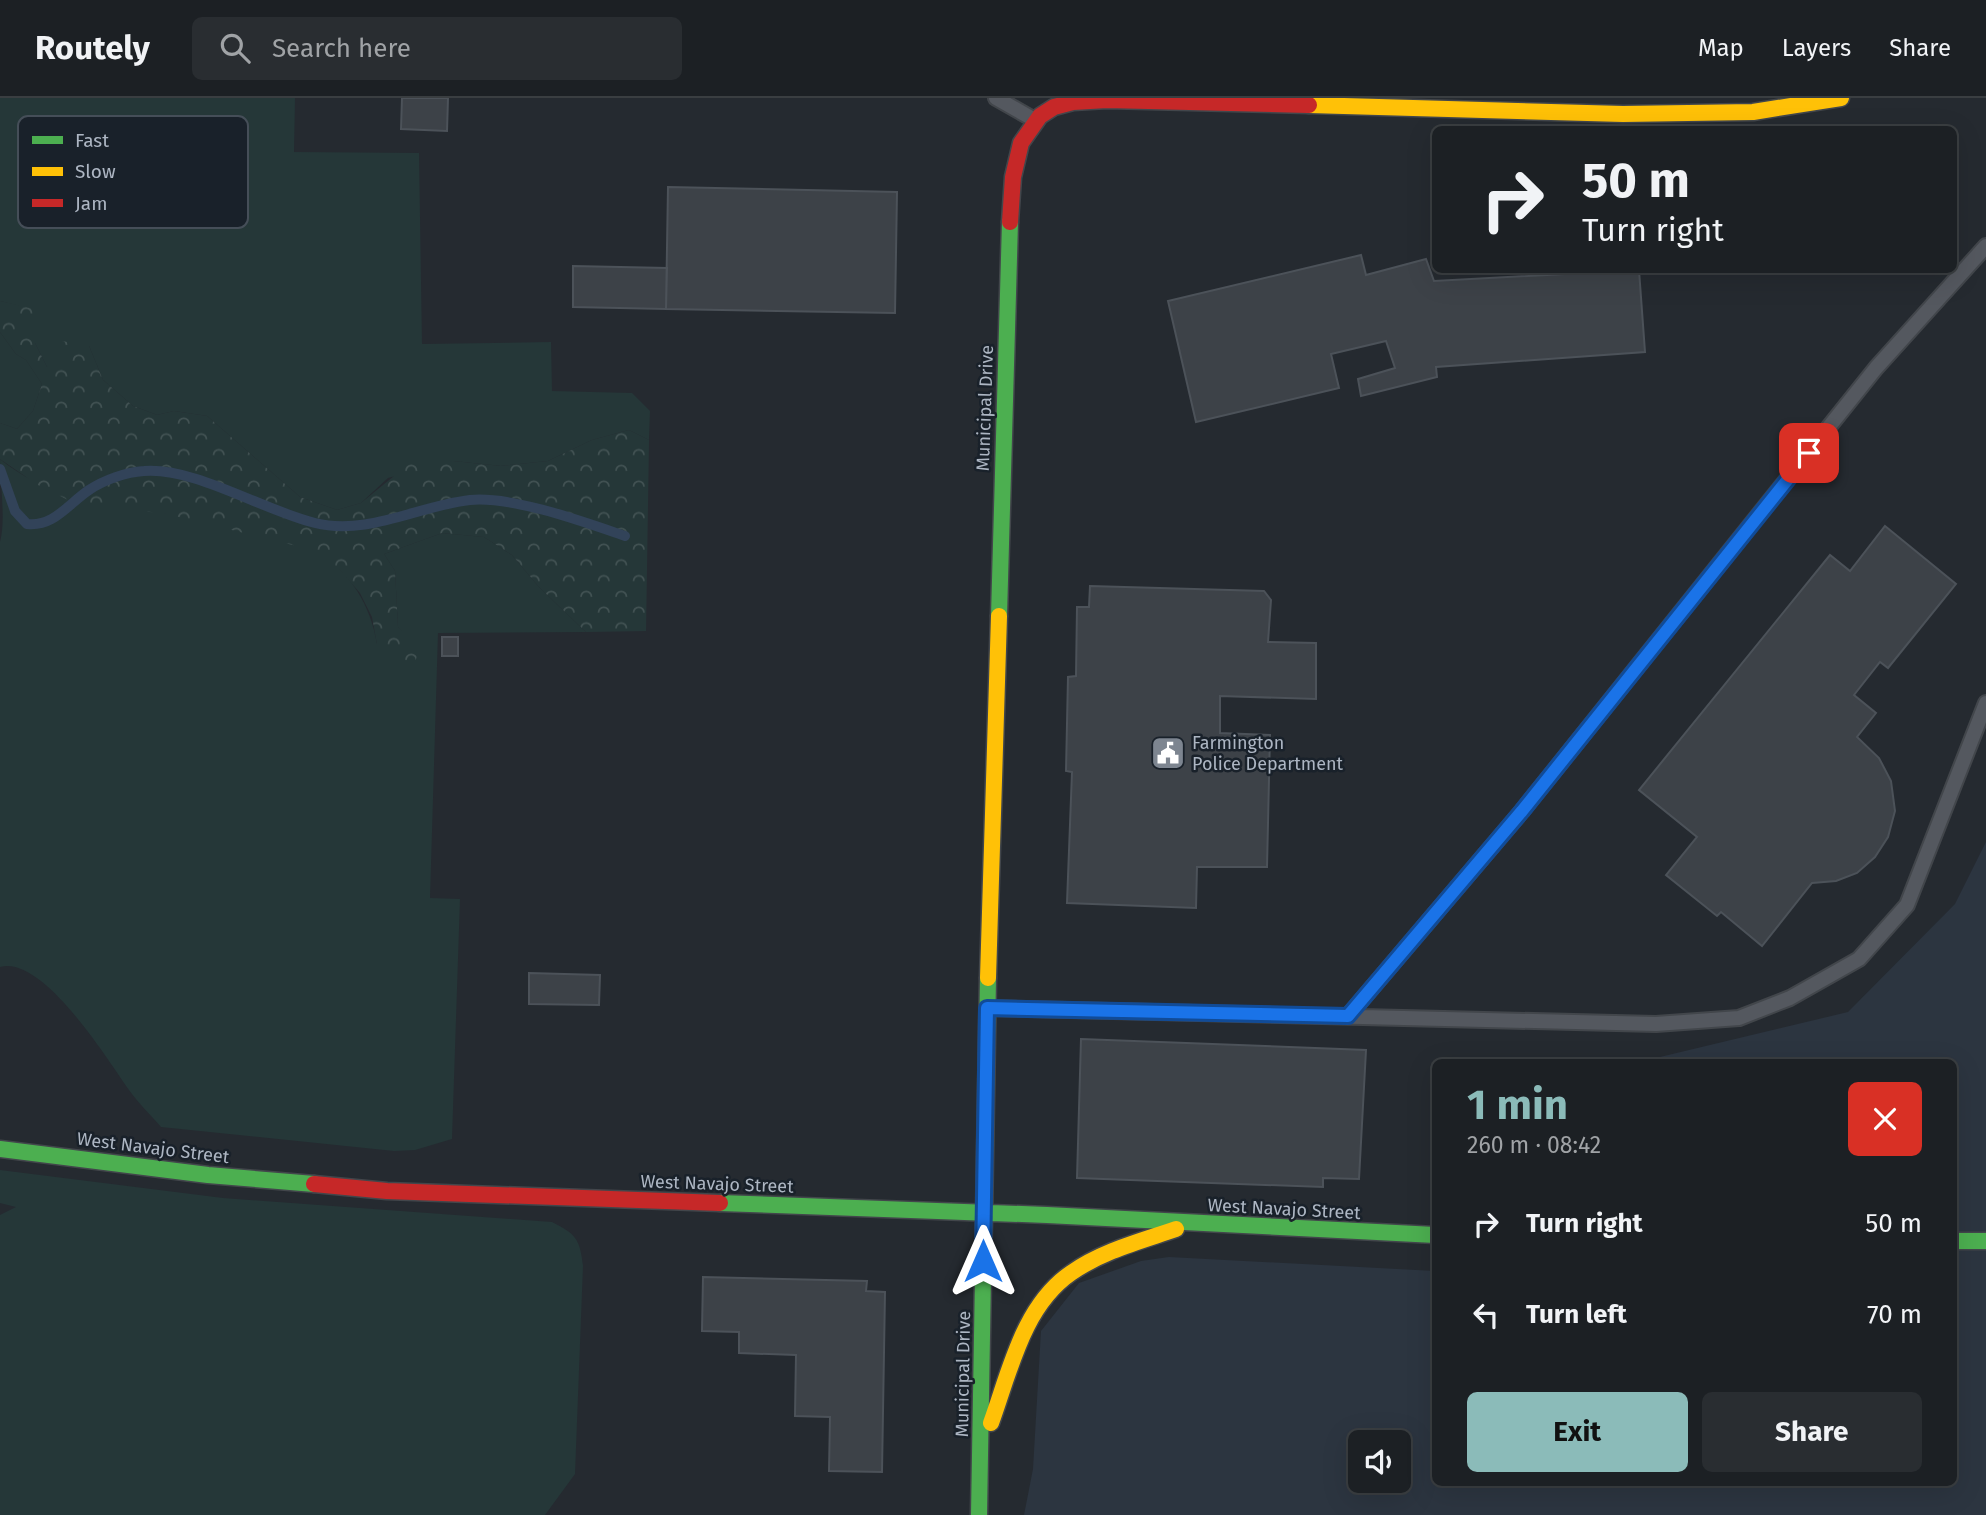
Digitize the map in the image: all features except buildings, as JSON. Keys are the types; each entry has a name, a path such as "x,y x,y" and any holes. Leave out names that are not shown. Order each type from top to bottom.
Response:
{"main road":[{"path":"1034,120 1063,104 1107,100 1623,114 1754,112 1841,98"},
{"name":"Municipal Drive","path":"979,1515 987,1008 1011,214 1013,175 1020,146 1034,120"},
{"name":"West Navajo Street","path":"0,1149 208,1175 387,1191 983,1213 1432,1235"},
{"path":"982,1447 1030,1324 1045,1298 1060,1282 1098,1258 1191,1223"},
{"path":"1957,1241 1986,1241"}],"lane":[{"path":"996,98 1034,120"},
{"path":"1348,1016 1522,811 1876,368 1986,246"},
{"path":"987,1008 1656,1024 1739,1018 1790,998 1859,959 1907,905 1986,703"}],"shaded area":[{"path":"1986,842 1986,1515 1024,1515 1033,1469 1041,1331 1079,1283 1141,1261 1169,1257 1432,1271 1432,1486 1957,1486 1957,1059 1652,1059 1848,1012 1955,904"}],"green space":[{"path":"0,98 295,98 294,152 419,153 422,344 551,342 552,391 632,393 650,411 649,440 629,430 592,440 548,461 501,466 453,461 388,478 361,503 337,510 300,497 207,416 174,411 157,415 133,406 103,380 89,346 47,367 35,343 35,310 0,301"},
{"path":"0,301 35,309 35,343 47,367 62,341 89,346 103,380 133,406 157,415 174,411 207,416 300,497 337,510 361,503 410,463 453,461 501,466 548,461 592,440 629,430 649,440 646,631 586,632 539,587 512,555 484,537 442,533 384,554 395,571 398,627 420,646 413,669 394,667 377,644 372,617 360,593 340,570 313,550 167,514 74,503 38,485 0,459 0,423 17,429 33,411 42,384 26,360 16,354 0,332"},
{"path":"0,332 16,354 26,360 42,384 33,411 17,429 0,423"},
{"path":"0,459 39,483 59,491 170,514 314,550 338,568 357,590 370,616 377,644 405,634 398,627 395,571 384,554 442,533 484,537 512,555 539,587 586,632 438,633 430,898 460,899 452,1139 415,1150 394,1151 161,1127 133,1095 90,1034 54,992 35,977 17,968 0,967 0,542 3,513"},
{"path":"0,1170 223,1198 552,1222 560,1226 572,1234 578,1243 583,1266 575,1474 545,1515 0,1515 0,1215 16,1207 0,1203"}],"waterway":[{"path":"0,469 15,511 27,524 37,524 53,518 101,483 144,471 164,472 207,482 295,517 334,526 373,523 451,503 487,500 548,511 625,536"}],"traffic: fast":[{"path":"999,616 1010,222"},
{"path":"979,1515 988,978"},
{"path":"0,1149 208,1175 314,1184"},
{"path":"720,1203 1047,1215 1432,1235"},
{"path":"1957,1241 1986,1241"}],"traffic: slow":[{"path":"1309,105 1623,114 1753,112 1841,98"},
{"path":"988,978 999,616"},
{"path":"991,1423 1020,1341 1041,1303 1055,1287 1083,1265 1122,1247 1176,1229"}],"traffic: jam":[{"path":"1010,222 1013,177 1021,143 1040,116 1054,107 1073,102 1107,100 1309,105"},
{"path":"314,1184 387,1191 720,1203"}],"place":[{"name":"Farmington Police Department","path":"1168,753"}],"route":[{"path":"983,1261 987,1008 1348,1016 1522,811 1809,453"}]}
